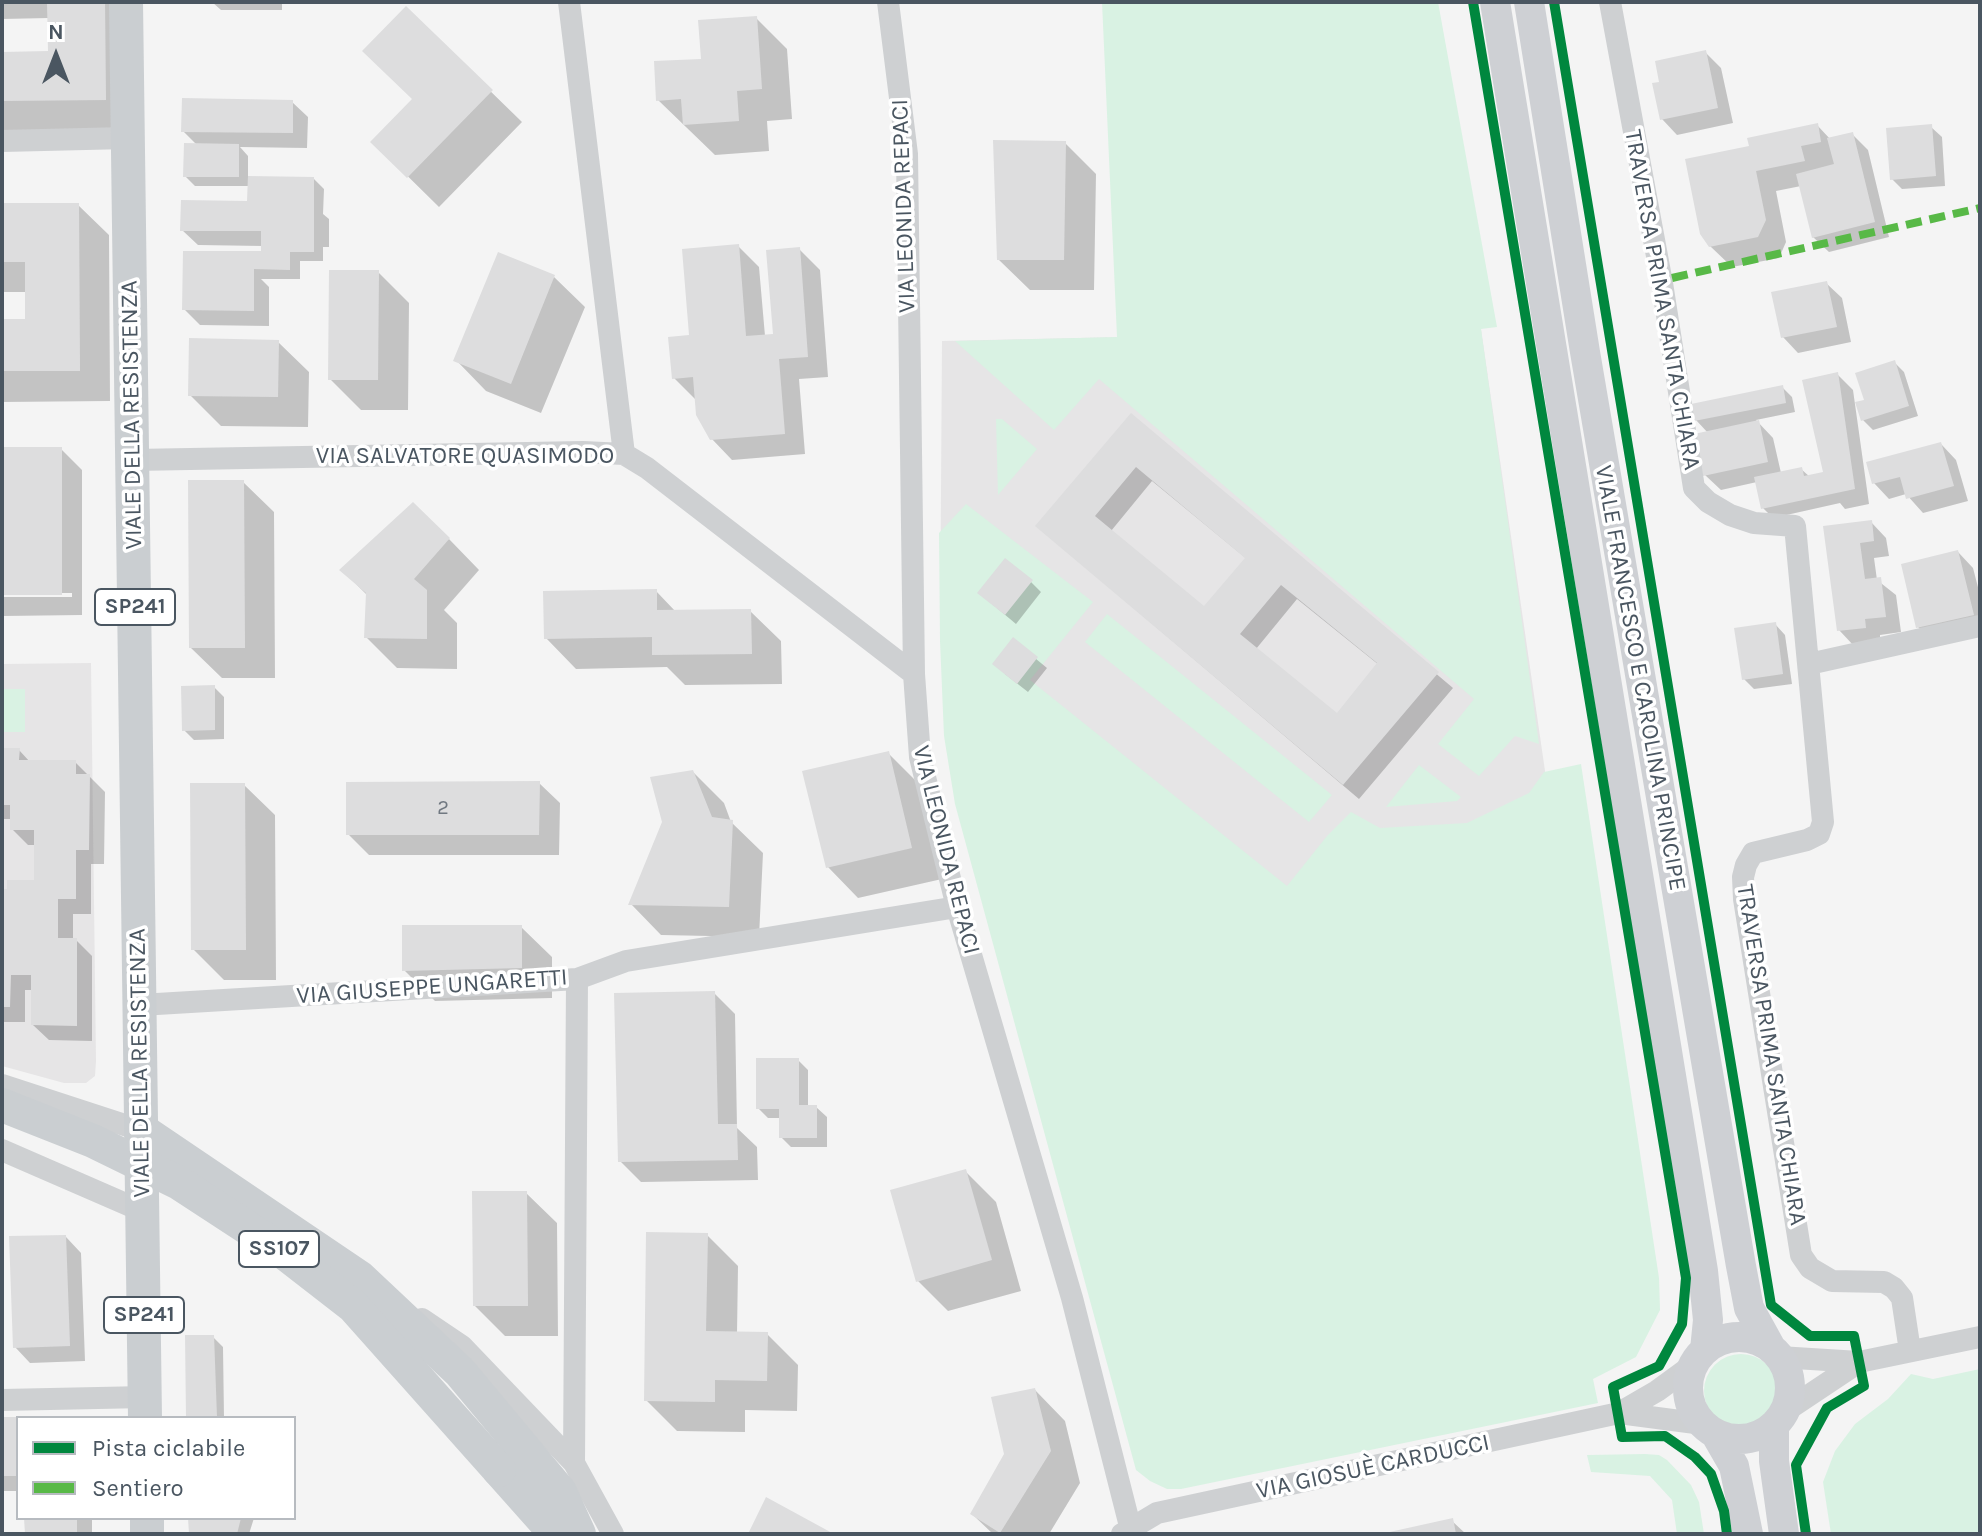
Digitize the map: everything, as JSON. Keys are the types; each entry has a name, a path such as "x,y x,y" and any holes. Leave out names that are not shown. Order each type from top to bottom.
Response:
{"main road":[{"name":"VIALE DELLA RESISTENZA","path":"126,2 142,1211"},
{"name":"SS107","path":"2,1105 93,1141 179,1183 277,1247 353,1306 556,1534"},
{"path":"143,1131 359,1277 460,1372 560,1492 579,1534"},
{"name":"SP241","path":"142,1211 146,1407"}],"street":[{"path":"569,2 624,454"},
{"name":"VIA LEONIDA REPACI","path":"888,2 907,154 914,674 920,757 957,907 1072,1298 1128,1532"},
{"name":"VIALE FRANCESCO E CAROLINA PRINCIPE","path":"1495,2 1703,1271 1708,1320 1700,1357 1689,1380 1689,1398 1694,1412 1734,1466 1748,1534"},
{"name":"VIALE FRANCESCO E CAROLINA PRINCIPE","path":"1529,2 1590,383 1746,1294 1749,1308 1790,1379 1790,1396 1779,1419 1774,1461 1784,1534"},
{"name":"TRAVERSA PRIMA SANTA CHIARA","path":"1610,2 1662,283 1694,488 1708,502 1730,515 1754,523 1795,526 1823,822 1819,834 1807,840 1753,853 1746,865 1744,899 1801,1255 1810,1268 1832,1281 1884,1282 1894,1288 1902,1298 1910,1351"},
{"path":"2,141 128,138"},
{"name":"VIA SALVATORE QUASIMODO","path":"134,460 568,452 624,454 647,468 914,674"},
{"path":"1809,664 1980,626"},
{"name":"VIA GIUSEPPE UNGARETTI","path":"140,1005 577,979 626,961 957,907"},
{"path":"574,1463 577,979"},
{"path":"2,1085 143,1131"},
{"path":"2,1150 142,1211"},
{"path":"359,1277 462,1346 574,1463 613,1534"},
{"path":"1700,1357 1720,1341 1737,1337 1755,1340 1775,1352 1859,1362 1980,1337"},
{"name":"VIA GIOSUÈ CARDUCCI","path":"1128,1532 1157,1513 1619,1413 1657,1391 1700,1357"},
{"path":"1709,1429 1730,1438 1746,1439 1761,1435 1859,1362"},
{"path":"2,1400 146,1407"},
{"name":"VIA GIOSUÈ CARDUCCI","path":"1619,1413 1709,1429"}],"shaded area":[{"path":"1481,329 1554,833 1190,919 940,641 942,341"},
{"path":"91,663 96,1061 95,1076 86,1083 64,1083 2,1066 2,664"}],"green space":[{"path":"1102,2 1438,2 1497,327 1481,329 1539,744 1515,736 1479,776 1438,744 1474,699 1099,379 1054,430 955,341 1117,337"},
{"path":"996,419 1002,419 1037,449 998,495"},
{"path":"966,504 1093,602 1030,680 1287,886 1327,836 1351,812 1380,828 1467,823 1529,793 1544,772 1581,764 1659,1278 1660,1310 1636,1357 1593,1379 1598,1403 1181,1489 1167,1489 1136,1470 955,804 944,736 939,533"},
{"path":"1107,614 1332,795 1309,822 1085,642"},
{"path":"2,689 25,689 25,732 2,732"},
{"path":"1419,765 1461,797 1457,801 1386,807"},
{"path":"1734,1354 1748,1354 1762,1360 1772,1370 1778,1391 1772,1412 1762,1422 1748,1428 1734,1428 1720,1422 1710,1412 1704,1398 1704,1384 1710,1370 1720,1360"},
{"path":"1980,1369 1980,1534 1831,1534 1823,1482 1835,1451 1855,1424 1888,1399 1911,1374 1933,1379"},
{"path":"1587,1455 1659,1455 1667,1460 1691,1485 1699,1502 1704,1534 1677,1534 1672,1500 1650,1476 1591,1472"}],"building":[{"path":"47,2 105,2 106,100 2,101 2,52 48,51"},
{"path":"406,6 493,90 407,178 370,142 412,99 362,51"},
{"path":"757,16 762,89 737,91 739,121 683,125 681,99 656,101 654,61 701,59 698,20"},
{"path":"1706,50 1718,108 1660,120 1652,83 1659,82 1655,61"},
{"path":"182,98 293,100 293,133 181,132"},
{"path":"1818,123 1821,142 1801,146 1805,161 1756,171 1766,220 1758,237 1709,247 1700,234 1685,159 1749,146 1747,138"},
{"path":"1932,124 1936,176 1890,180 1886,128"},
{"path":"1853,132 1875,222 1812,238 1796,174 1834,164 1827,138"},
{"path":"993,140 1066,141 1064,260 997,260"},
{"path":"184,143 239,144 239,177 183,177"},
{"path":"248,176 314,177 314,252 290,252 290,270 254,269 254,311 182,310 183,251 261,251 261,231 180,231 181,200 247,201"},
{"path":"2,203 79,203 80,371 2,371 2,319 25,319 25,262 2,262"},
{"path":"739,244 746,336 773,334 766,250 800,247 808,357 779,359 785,434 710,440 696,415 693,377 672,379 668,337 689,335 682,249"},
{"path":"498,252 555,275 511,384 453,361"},
{"path":"329,270 379,270 378,380 328,380"},
{"path":"1827,281 1837,327 1781,338 1771,292"},
{"path":"189,338 279,340 278,397 188,396"},
{"path":"1895,360 1909,406 1861,421 1855,402 1864,400 1855,373"},
{"path":"1838,372 1855,489 1761,509 1754,477 1802,467 1804,476 1823,472 1802,380"},
{"path":"1783,385 1786,403 1694,421 1691,404"},
{"path":"1131,413 1439,672 1343,785 1035,526","holes":["1136,467 1245,558 1204,606 1095,516","1281,585 1377,663 1337,713 1240,634"]},
{"path":"1759,420 1768,462 1703,476 1694,434"},
{"path":"1941,442 1954,486 1906,499 1900,477 1872,484 1866,462"},
{"path":"2,447 62,447 62,595 2,595"},
{"path":"188,480 244,480 245,648 189,648"},
{"path":"413,502 450,538 414,579 427,590 427,639 364,638 366,593 339,570"},
{"path":"1872,520 1874,541 1860,543 1865,579 1881,577 1886,617 1865,619 1866,628 1837,631 1823,526"},
{"path":"1958,550 1974,615 1916,628 1901,564"},
{"path":"1005,558 1033,580 1005,615 977,593"},
{"path":"657,589 657,610 751,609 752,654 652,655 652,637 544,639 543,591"},
{"path":"1776,622 1783,674 1742,680 1734,628"},
{"path":"1013,637 1038,657 1017,684 992,664"},
{"path":"215,685 215,730 182,731 181,686"},
{"path":"2,748 20,748 19,760 76,760 76,774 90,774 89,850 76,850 76,899 58,899 58,938 77,938 77,1026 31,1025 31,975 11,975 10,1007 2,1007 2,889 7,889 7,880 34,880 34,830 10,830 10,805 2,805"},
{"path":"889,751 912,848 826,868 802,771"},
{"path":"693,770 712,817 733,820 729,907 628,905 662,822 650,777"},
{"path":"540,781 539,835 346,835 346,782"},
{"path":"190,783 245,783 246,950 191,950"},
{"path":"402,925 522,925 522,968 402,971"},
{"path":"715,991 718,1124 737,1124 738,1160 618,1162 614,993"},
{"path":"756,1058 799,1058 799,1105 817,1105 817,1138 779,1138 779,1109 756,1109"},
{"path":"966,1169 992,1260 916,1282 890,1190"},
{"path":"472,1191 527,1191 528,1306 473,1306"},
{"path":"646,1232 708,1233 706,1331 768,1332 767,1381 715,1380 715,1402 644,1401"},
{"path":"66,1235 70,1346 13,1348 9,1236"},
{"path":"185,1335 214,1335 217,1416 186,1416"},
{"path":"1035,1388 1051,1451 1000,1533 970,1514 1004,1454 991,1397"},
{"path":"2,1417 16,1417 16,1476 2,1476"},
{"path":"766,1497 834,1534 748,1534"},
{"path":"1453,1518 1456,1534 1385,1534 1385,1533"},
{"path":"24,1520 77,1520 77,1534 25,1534"},
{"path":"188,1520 240,1520 237,1534 189,1534"}],"marked path":[{"path":"1672,278 1980,208"}],"cycle path":[{"path":"1473,2 1686,1278 1682,1324 1659,1366 1613,1387 1622,1437 1665,1436 1695,1457 1711,1474 1724,1511 1727,1534"},
{"path":"1554,2 1771,1305 1810,1336 1854,1336 1864,1386 1827,1408 1796,1465 1806,1534"}]}
